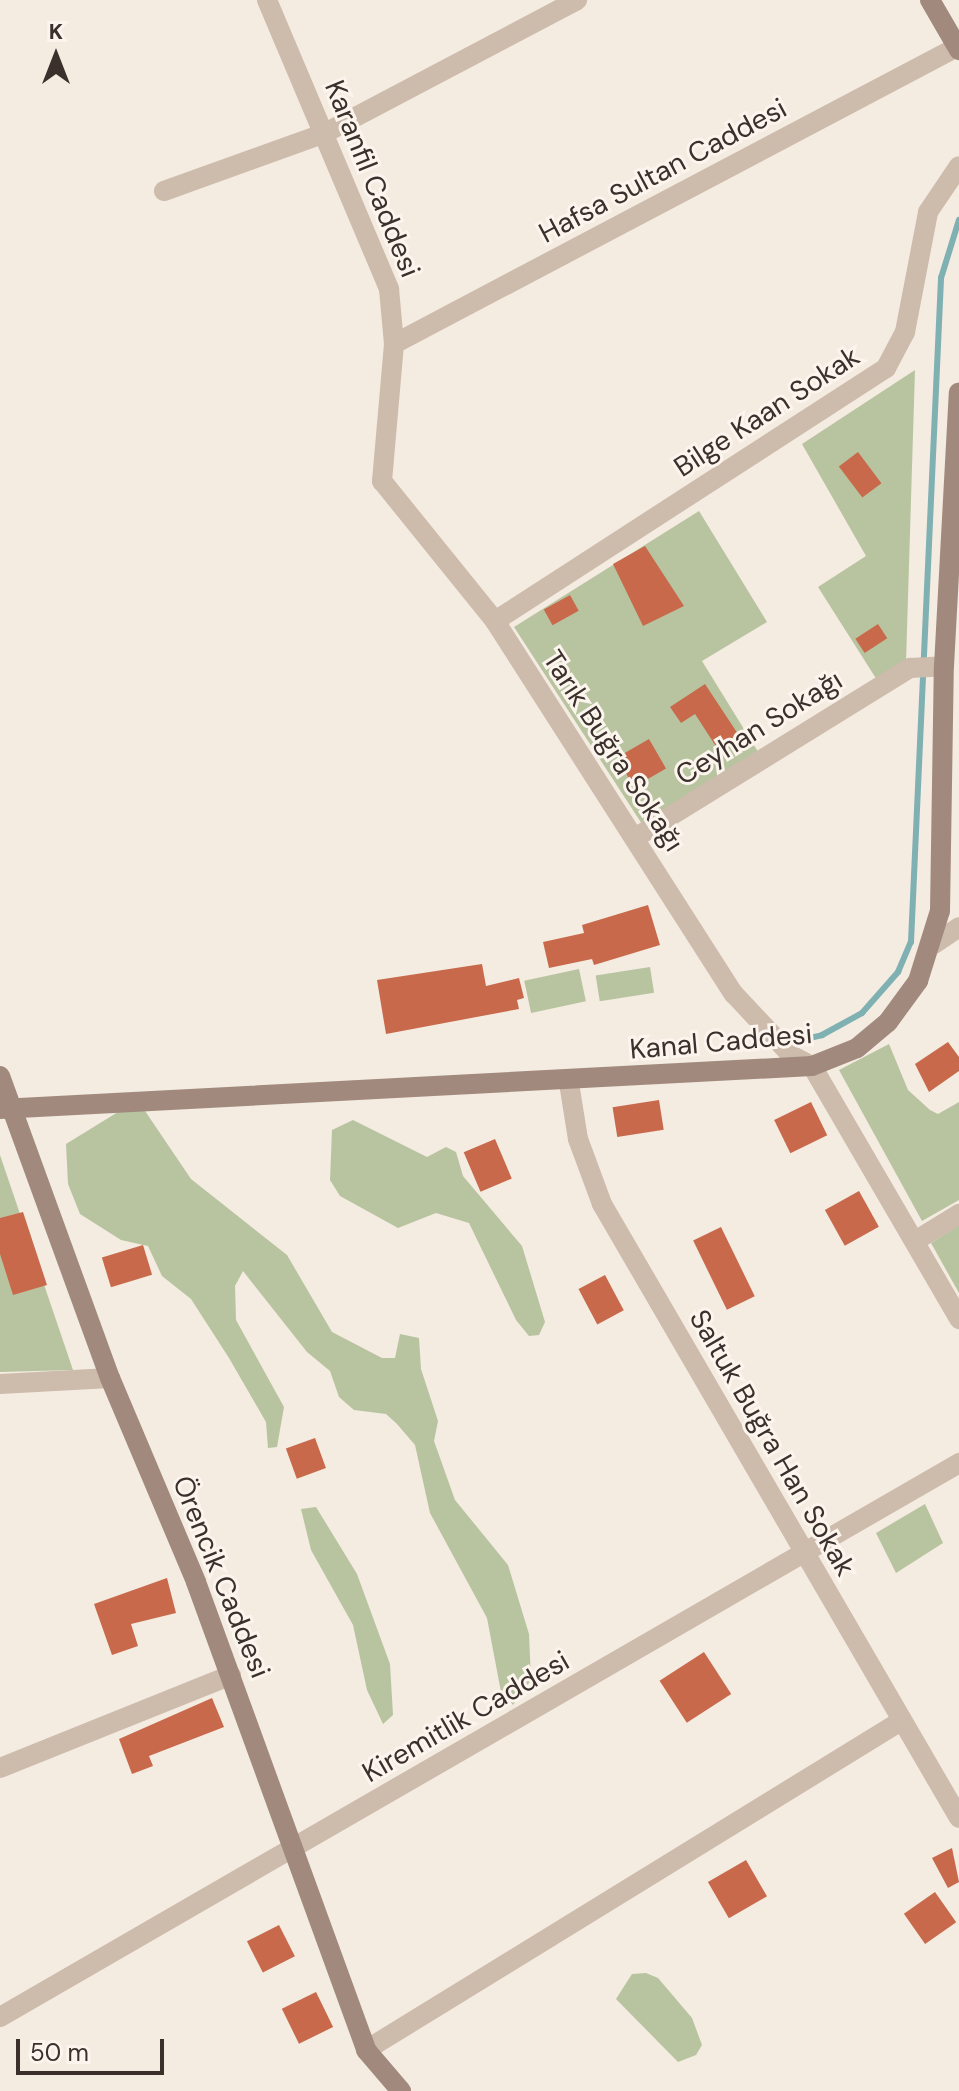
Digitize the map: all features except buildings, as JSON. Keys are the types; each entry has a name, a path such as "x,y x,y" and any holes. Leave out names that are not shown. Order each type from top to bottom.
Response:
{"street":[{"name":"Karanfil Caddesi","path":"267,0 389,289 394,344 382,481"},
{"path":"164,191 325,133 577,0"},
{"path":"930,0 958,49"},
{"name":"Hafsa Sultan Caddesi","path":"394,344 958,49"},
{"name":"Bilge Kaan Sokak","path":"495,621 886,368 905,332 928,212 959,166"},
{"name":"Kanal Caddesi","path":"6,1109 569,1083 812,1066 857,1048 888,1022 918,981 934,944 943,861 944,666 959,392"},
{"name":"Tarık Buğra Sokağı","path":"382,481 495,621 759,1025 791,1055 812,1066"},
{"name":"Ceyhan Sokağı","path":"638,836 910,668 944,666"},
{"path":"934,944 959,927"},
{"path":"812,1066 959,1319"},
{"name":"Örencik Caddesi","path":"0,1076 6,1109 110,1378 231,1675 366,2050 401,2091"},
{"name":"Saltuk Buğra Han Sokak","path":"569,1083 578,1139 602,1204 959,1818"},
{"path":"915,1241 959,1214"},
{"path":"0,1384 110,1378"},
{"name":"Kiremitlik Caddesi","path":"0,2017 296,1849 959,1463"},
{"path":"0,1768 231,1675"},
{"path":"366,2050 901,1721"}],"green space":[{"path":"915,370 906,663 877,680 818,587 866,556 802,444"},
{"path":"699,511 767,622 702,661 760,755 642,824 514,627"},
{"path":"650,967 654,993 600,1001 596,976"},
{"path":"579,969 586,1001 531,1013 524,981"},
{"path":"889,1044 908,1090 930,1110 938,1114 959,1102 959,1200 922,1221 839,1070"},
{"path":"143,1108 191,1179 287,1255 332,1332 382,1358 395,1358 400,1334 419,1338 421,1369 438,1421 434,1441 455,1500 508,1565 529,1634 531,1680 513,1705 501,1692 487,1618 430,1513 415,1445 397,1424 386,1414 354,1410 339,1397 330,1371 307,1352 243,1271 235,1286 236,1320 284,1407 277,1447 268,1448 266,1422 191,1299 162,1276 148,1246 121,1240 80,1214 68,1184 66,1144 118,1112"},
{"path":"353,1120 427,1157 446,1147 456,1152 463,1176 522,1246 545,1322 539,1335 529,1336 516,1320 469,1223 436,1213 398,1228 340,1196 330,1180 332,1130"},
{"path":"0,1155 73,1370 0,1372"},
{"path":"959,1225 959,1293 931,1243"},
{"path":"925,1504 943,1543 896,1573 876,1533"},
{"path":"316,1507 357,1574 390,1664 393,1715 383,1724 367,1690 353,1625 311,1550 301,1509"},
{"path":"646,1973 658,1978 692,2018 702,2045 696,2055 678,2062 616,1999 632,1974"}],"waterway":[{"path":"797,1041 822,1035 862,1013 898,972 911,942 941,278 959,220"}]}
